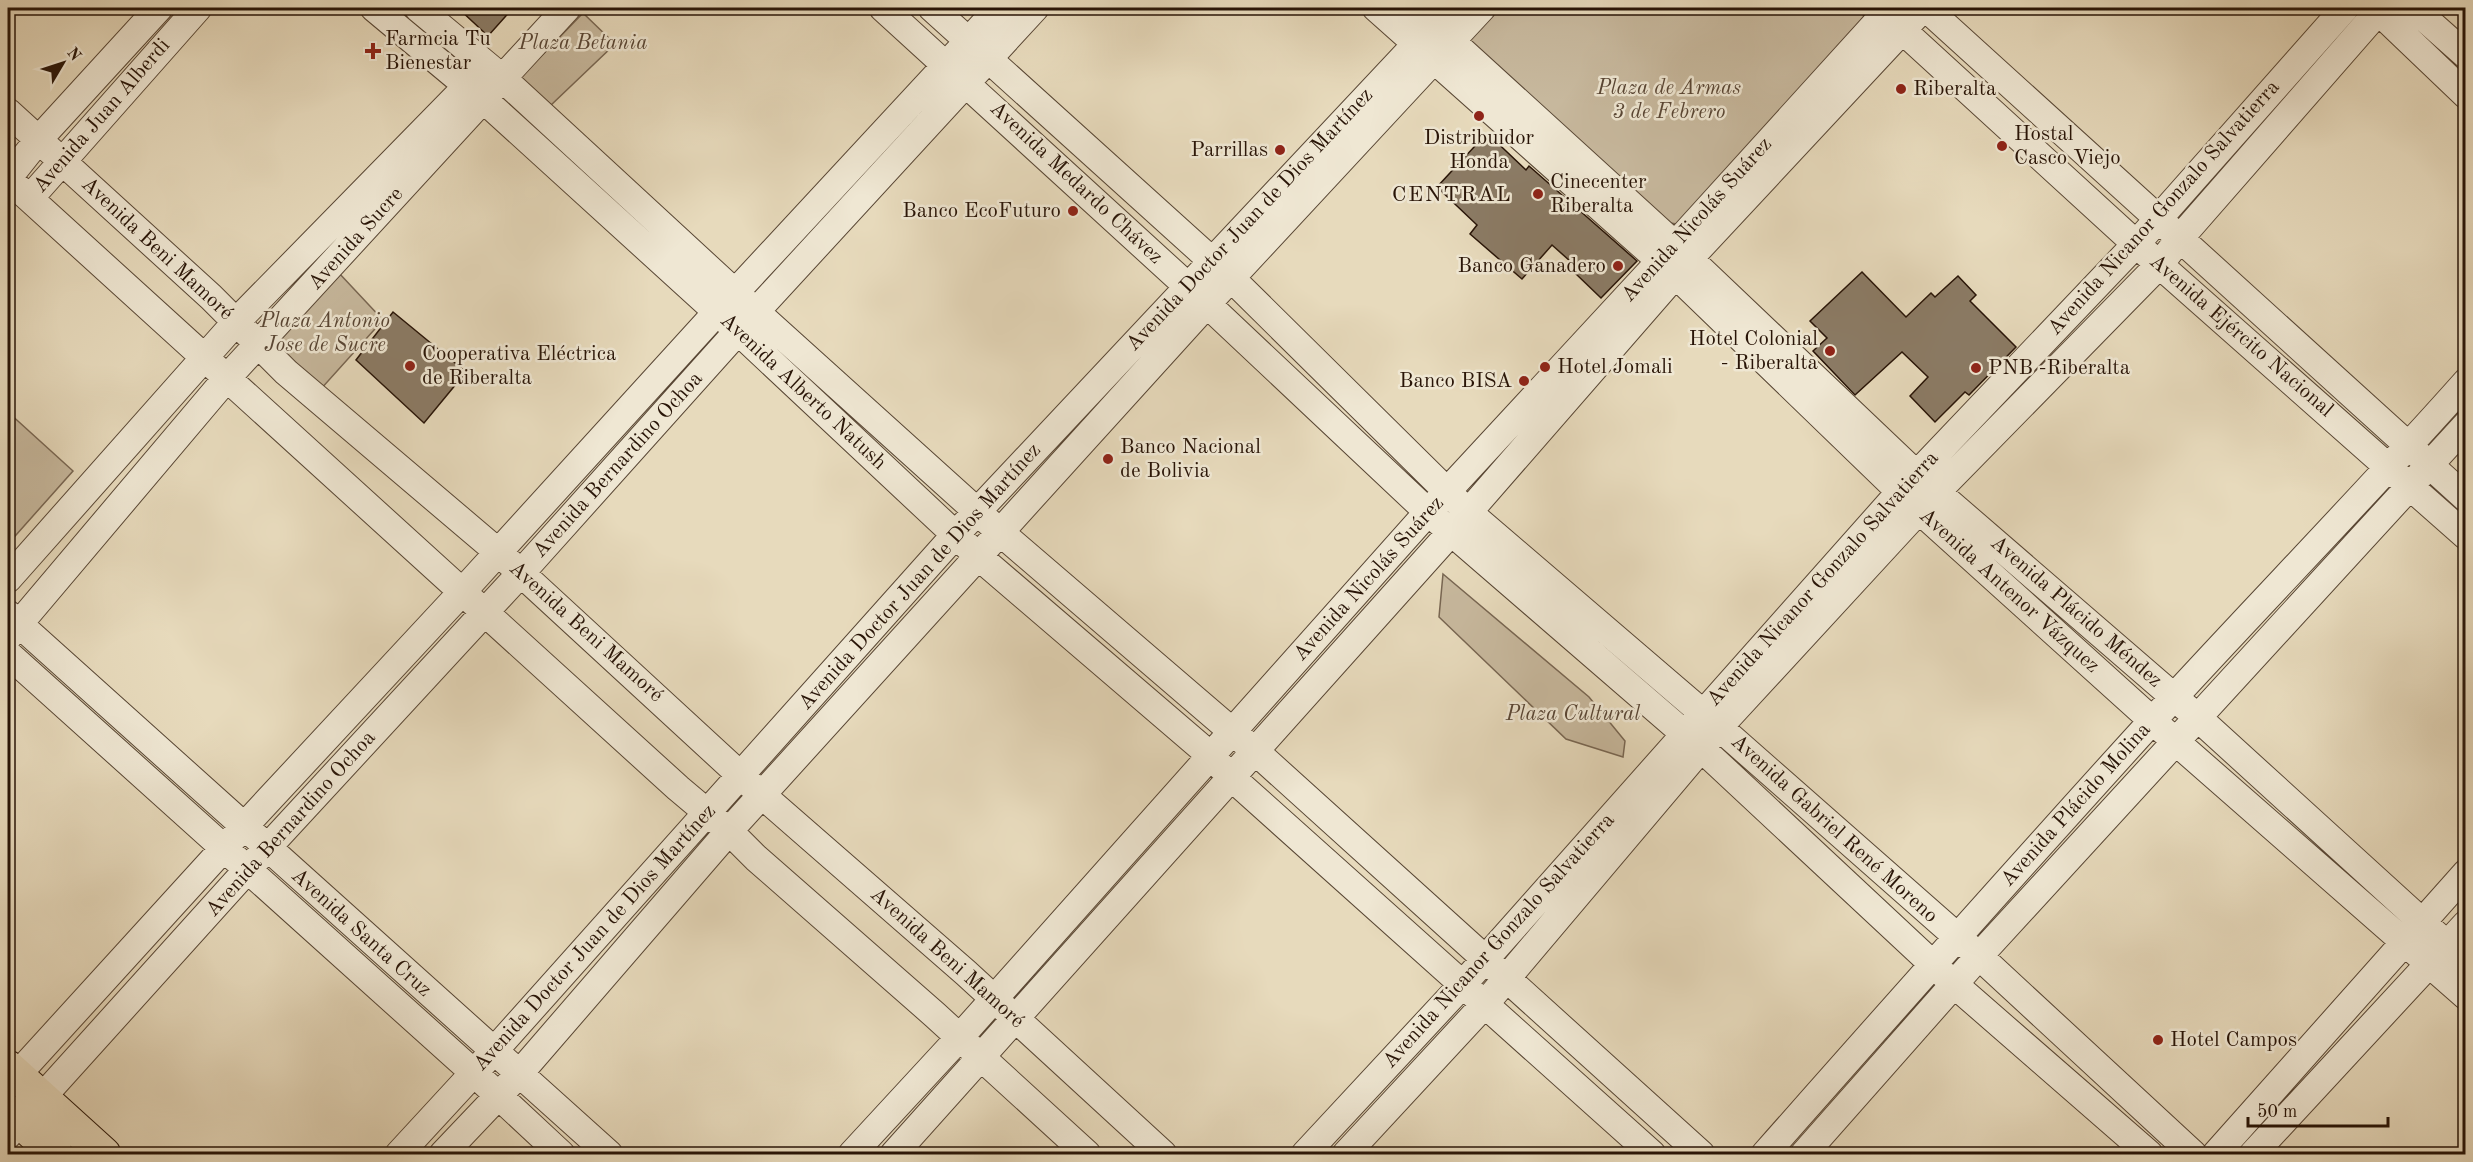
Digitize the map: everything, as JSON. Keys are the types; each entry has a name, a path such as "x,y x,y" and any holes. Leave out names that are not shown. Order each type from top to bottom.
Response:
{"main road":[{"path":"11,1076 42,1098 104,1155"},
{"path":"12,1123 56,1155"}],"street":[{"name":"Avenida Juan Alberdi","path":"8,178 39,139 159,8"},
{"name":"Avenida Juan Alberdi","path":"30,198 61,160 198,8"},
{"name":"Avenida Alberto Natush","path":"374,8 475,93 717,312 747,321 977,512 1255,751 1701,1155"},
{"name":"Avenida Alberto Natush","path":"418,8 494,71 735,292 747,321 956,534 1210,755 1231,777 1652,1155"},
{"name":"Avenida Sucre","path":"12,625 258,345 494,71 541,8"},
{"name":"Avenida Sucre","path":"494,71 567,8"},
{"name":"Avenida Medardo Chávez","path":"883,8 958,74 1207,304 1428,512 1460,521"},
{"name":"Avenida Medardo Chávez","path":"932,8 1232,279 1447,490 1460,521"},
{"name":"Avenida Bernardino Ochoa","path":"979,50 999,8"},
{"name":"Avenida Bernardino Ochoa","path":"12,1123 42,1098 267,848 521,573 747,321 979,50 1035,8"},
{"name":"Avenida Antenor Vázquez","path":"1376,8 1434,31 1918,492 2175,741 2413,931"},
{"name":"Avenida Doctor Juan de Dios Martínez","path":"399,1155 494,1052 956,534 1211,260 1434,31 1482,8"},
{"name":"Avenida Nicolás Suárez","path":"894,1155 1017,1020 1460,521 1675,260 1888,15 1924,8"},
{"name":"Avenida Ejército Nacional","path":"1924,8 2466,498"},
{"name":"Avenida Nicanor Gonzalo Salvatierra","path":"1346,1155 1507,978 1710,720 1918,492 2345,8"},
{"path":"2413,8 2466,55"},
{"name":"Avenida Nicanor Gonzalo Salvatierra","path":"1918,492 2160,264 2378,9"},
{"path":"2378,9 2466,95"},
{"name":"Avenida Ejército Nacional","path":"1888,15 2136,244 2466,536"},
{"name":"Avenida Doctor Juan de Dios Martínez","path":"443,1155 519,1074 729,831 1232,279 1434,31"},
{"name":"Avenida Bernardino Ochoa","path":"11,1076 462,592 735,292 958,74"},
{"name":"Avenida Sucre","path":"8,579 236,322 475,93"},
{"name":"Avenida Beni Mamoré","path":"8,112 236,322 286,372 498,552 763,796 994,999 1163,1155"},
{"path":"8,178 226,379 729,831 756,858 960,1037 1087,1155"},
{"name":"Avenida Nicolás Suárez","path":"852,1155 994,999 1447,490 1675,260"},
{"name":"Avenida Plácido Molina","path":"1765,1155 1956,937 2174,697 2390,467 2466,382"},
{"name":"Avenida Plácido Molina","path":"1804,1155 1979,956 2466,425"},
{"name":"Avenida Plácido Méndez","path":"1918,492 2197,717 2413,931 2447,956"},
{"name":"Avenida Gabriel René Moreno","path":"1460,521 1710,720 1979,956 2193,1155"},
{"name":"Avenida Gabriel René Moreno","path":"1460,521 1692,741 1955,985 2149,1155"},
{"name":"Avenida Santa Cruz","path":"12,625 244,827 609,1155"},
{"name":"Avenida Santa Cruz","path":"8,654 474,1073 561,1155"},
{"name":"Avenida Nicanor Gonzalo Salvatierra","path":"1305,1155 1463,984 1485,957 1692,741"},
{"path":"2216,1155 2466,873"},
{"path":"2253,1155 2447,956 2466,924"},
{"path":"2447,956 2466,996"}],"green space":[{"name":"Plaza de Armas 3 de Febrero","path":"1495,8 1863,8 1864,22 1677,224 1670,223 1471,49 1469,34"},
{"name":"Plaza Betania","path":"583,13 615,44 550,106 519,79"},
{"name":"Plaza Antonio Jose de Sucre","path":"338,272 383,320 320,390 270,343"},
{"path":"8,412 73,471 8,544"},
{"name":"Plaza Cultural","path":"1443,574 1589,697 1625,741 1623,757 1566,739 1439,617"}],"building":[{"path":"458,8 513,8 488,36"},
{"path":"1487,133 1526,170 1529,166 1637,261 1601,298 1575,273 1579,269 1552,245 1522,279 1470,234 1477,225 1437,187"},
{"path":"1862,272 1906,317 1931,293 1935,297 1958,276 1976,295 1970,301 2016,347 1969,395 1965,392 1935,422 1910,396 1928,377 1902,352 1855,395 1813,351 1827,338 1810,321"},
{"name":"Cooperativa Eléctrica de Riberalta","path":"393,312 466,372 424,423 356,360"}],"waterway":[{"path":"2326,1154 2344,1154"}],"place":[{"name":"Farmcia Tu Bienestar","path":"373,51"},
{"name":"Riberalta","path":"1901,89"},
{"name":"Distribuidor Honda","path":"1479,116"},
{"name":"Hostal Casco Viejo","path":"2002,146"},
{"name":"Parrillas","path":"1280,150"},
{"name":"Cinecenter Riberalta","path":"1538,194"},
{"name":"Banco EcoFuturo","path":"1073,211"},
{"name":"Banco Ganadero","path":"1618,266"},
{"name":"Hotel Colonial - Riberalta","path":"1830,351"},
{"name":"Cooperativa Eléctrica de Riberalta","path":"410,366"},
{"name":"Hotel Jomali","path":"1545,367"},
{"name":"PNB -Riberalta","path":"1976,368"},
{"name":"Banco BISA","path":"1524,381"},
{"name":"Banco Nacional de Bolivia","path":"1108,459"},
{"name":"Hotel Campos","path":"2158,1040"}],"district":[{"name":"CENTRAL","path":"1452,195"}]}
